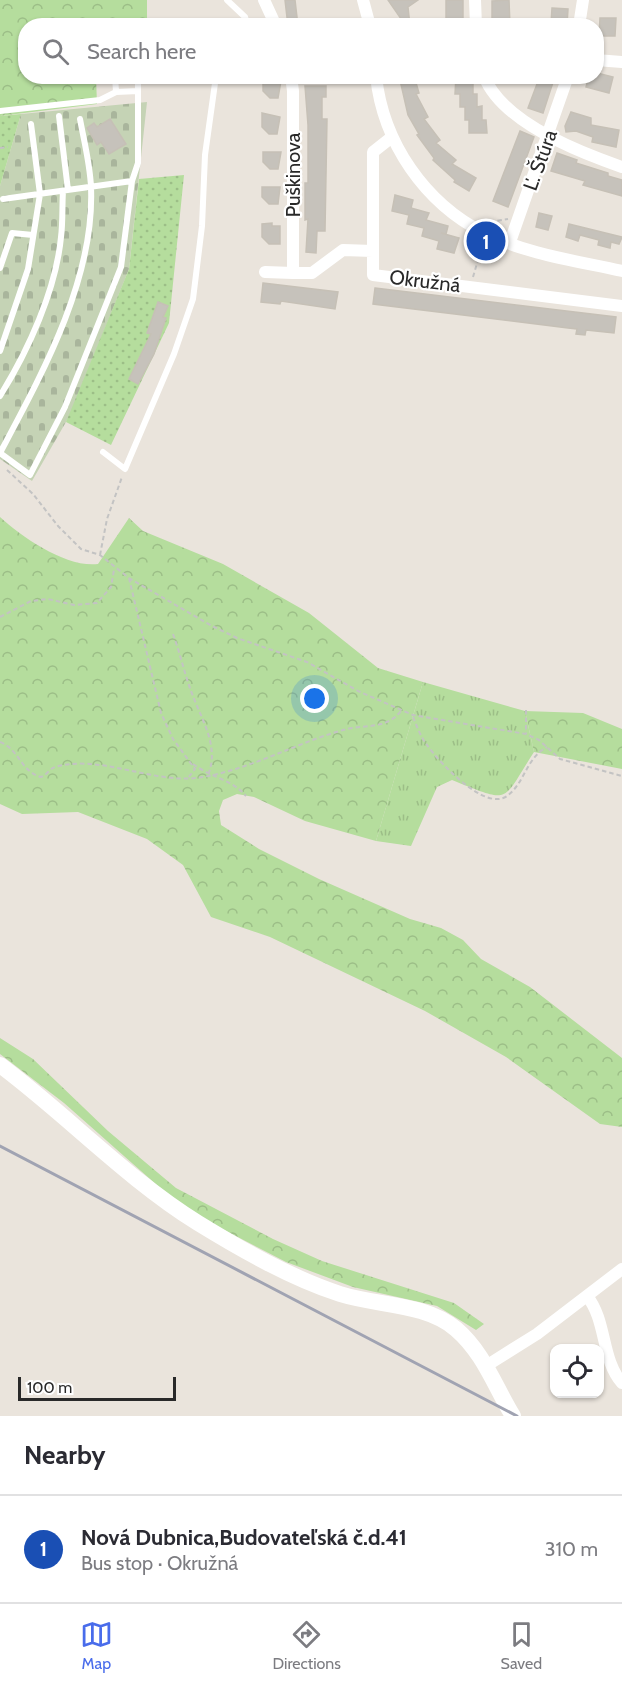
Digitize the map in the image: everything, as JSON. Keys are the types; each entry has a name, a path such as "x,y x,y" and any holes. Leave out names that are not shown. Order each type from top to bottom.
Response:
{"main road":[{"path":"0,1065 52,1105 149,1190 200,1224 321,1287 438,1318 468,1340 486,1366 513,1416"}],"street":[{"path":"264,0 272,18"},
{"path":"363,0 368,18"},
{"path":"475,0 476,18"},
{"path":"580,18 583,0"},
{"path":"604,61 622,62"},
{"name":"Puškinova","path":"292,84 293,273"},
{"path":"377,84 378,95 392,137 409,166 431,194 449,211 485,233 510,242 622,271"},
{"path":"489,84 502,105 515,117 549,136 622,167"},
{"name":"Ľ. Štúra","path":"510,242 565,84"},
{"name":"Okružná","path":"392,137 373,152 374,275 622,306"},
{"path":"265,272 312,273 343,250 373,251"},
{"path":"486,1366 537,1334 622,1269"},
{"path":"587,1296 599,1314 612,1364 622,1383"}],"lane":[{"path":"227,0 245,18"},
{"path":"116,84 116,92"},
{"path":"80,118 91,187 88,238 67,312 42,374 0,453 30,475 65,407 121,267 132,181 138,163 138,84"},
{"path":"103,452 125,469 174,354 194,298 202,226 205,155 215,84"},
{"path":"0,111 100,100 116,92 138,91"},
{"path":"0,396 21,362 53,276 61,239 66,190 59,116"},
{"path":"0,351 27,270 40,194 31,124"},
{"path":"3,199 132,181"},
{"path":"0,268 12,233 33,235"}],"path":[{"path":"0,148 8,147"},
{"path":"470,287 489,223 519,216"},
{"path":"5,468 33,494 81,549 100,555 129,578 229,634 306,662 358,691 413,716 526,734 539,740 560,759 622,776"},
{"path":"100,555 107,519 125,469"},
{"path":"0,617 31,601 48,599 74,605 97,603 111,587 114,568"},
{"path":"129,578 162,713 173,739 193,764 208,775 236,784 246,796"},
{"path":"173,633 184,661 190,689 208,731 213,759 208,775"},
{"path":"526,710 526,734"},
{"path":"0,742 8,745 29,774 40,777 55,767 80,765 171,778 187,778 244,768 276,753 343,730 384,724 394,720 401,711"},
{"path":"413,716 428,746 460,783 497,799 506,798 521,780 531,759 547,747"},
{"path":"187,778 193,773 193,764"}],"green space":[{"path":"0,0 147,0 147,18 18,18 18,84 96,84 97,104 0,116"},
{"path":"147,102 129,269 70,415 32,481 0,459 0,186 21,114"},
{"path":"21,114 0,186 0,116"},
{"path":"184,175 169,323 111,445 66,422 129,269 139,179"},
{"path":"0,517 46,550 86,564 98,564 129,518 143,531 223,564 309,613 378,668 423,682 376,841 305,821 254,797 237,794 223,800 219,811 221,825 259,849 319,879 410,919 441,928 463,940 481,959 530,987 622,1058 622,1127 600,1124 506,1057 425,1011 270,937 211,917 183,865 147,839 78,812 22,814 0,804"},
{"path":"423,682 525,711 534,752 516,781 503,794 485,793 452,780 437,787 411,846 376,841"},
{"path":"525,711 583,713 622,729 622,769 534,752"},
{"path":"0,1038 33,1059 108,1131 176,1188 273,1239 322,1261 454,1303 484,1324 476,1330 437,1306 353,1287 286,1262 205,1220 167,1194 64,1103 0,1054"}],"building":[{"path":"285,0 295,0 297,18 287,18"},
{"path":"388,0 418,0 408,7 409,18 400,18"},
{"path":"446,0 463,0 463,18 446,18"},
{"path":"509,0 510,18 492,18 492,1"},
{"path":"552,8 568,9 567,18 551,18"},
{"path":"604,18 616,18 615,36 604,36"},
{"path":"604,75 613,77 609,93 586,87 587,84 604,84"},
{"path":"263,84 280,84 278,98 270,98 263,91"},
{"path":"401,84 416,84 419,93 416,94 428,117 424,119 440,140 436,143 456,160 452,164 476,178 469,191 454,182 455,180 433,160 434,158 417,135 419,134 408,115"},
{"path":"456,84 473,84 473,94 477,94 477,107 482,106 482,120 486,120 487,133 469,133 469,120 465,120 465,107 460,107 460,94 455,94"},
{"path":"537,84 552,84 543,113 528,108"},
{"path":"305,86 326,86 326,97 322,97 322,119 327,119 325,231 317,231 316,253 306,252 308,219 305,220 305,183 308,183 308,125"},
{"path":"571,112 591,118 591,125 619,130 616,147 592,142 593,137 576,131 566,132 565,126"},
{"path":"262,113 280,117 277,134 269,134 262,127"},
{"path":"110,119 126,144 109,154 101,142 97,145 87,128 94,123 97,127"},
{"path":"520,131 534,137 508,207 493,201"},
{"path":"263,152 281,152 278,169 270,169 263,162"},
{"path":"557,153 577,160 576,163 622,180 622,196 583,185 585,181 551,171"},
{"path":"262,187 280,187 278,204 269,204 262,197"},
{"path":"395,195 413,200 411,208 429,213 426,220 448,226 446,234 441,233 459,238 454,253 437,249 439,241 422,236 424,228 407,224 409,215 392,211"},
{"path":"539,213 552,216 548,230 536,227"},
{"path":"272,223 272,226 280,226 280,244 269,244 262,237 262,224"},
{"path":"569,224 622,237 619,244 611,242 610,248 598,245 599,240 580,235 578,241 566,237"},
{"path":"263,283 338,292 335,309 281,301 280,304 261,302"},
{"path":"375,288 616,317 614,333 586,330 585,335 576,334 577,329 373,304"},
{"path":"158,302 168,306 163,317 166,318 154,354 138,384 129,379 151,334 147,333"}],"railway":[{"path":"0,1146 517,1416"}],"place":[{"name":"Nová Dubnica,Budovateľská č.d.41","path":"486,241"}]}
